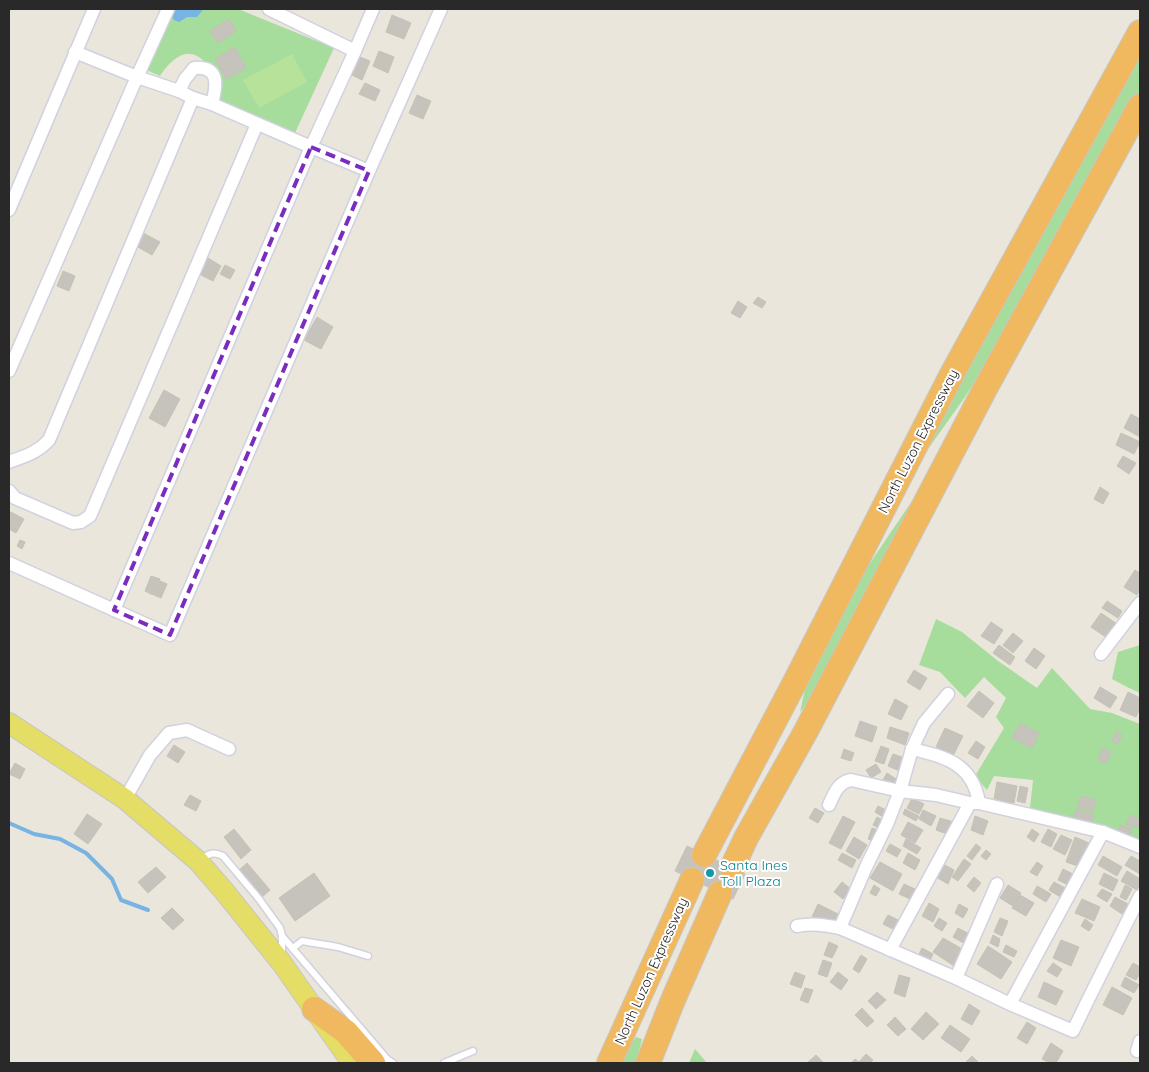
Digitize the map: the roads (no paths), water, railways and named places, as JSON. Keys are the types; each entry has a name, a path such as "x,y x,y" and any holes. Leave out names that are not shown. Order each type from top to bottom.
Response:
{"highway":[{"name":"North Luzon Expressway","path":"704,854 796,680 952,374 1140,32"},
{"path":"732,868 986,387 1140,106"},
{"name":"North Luzon Expressway","path":"609,1063 692,880"},
{"path":"648,1063 673,1000 720,893"},
{"path":"314,1009 346,1032 373,1063"}],"main road":[{"path":"9,723 124,799 198,862 287,955 314,1009 352,1063"}],"street":[{"path":"9,210 94,9"},
{"path":"9,371 168,9"},
{"path":"269,9 356,51"},
{"path":"114,610 311,147 356,51 373,9"},
{"path":"9,563 170,635 369,171 441,9"},
{"path":"75,52 212,104 369,171"},
{"path":"179,91 185,79 194,68 206,69 212,73 215,79 212,104"},
{"path":"9,462 32,454 42,448 49,440 192,98"},
{"path":"9,491 15,498 74,523 81,522 90,516 257,124"},
{"path":"1101,654 1140,603"},
{"path":"840,928 887,824 900,791 912,749 924,723 948,694"},
{"path":"124,799 150,755 169,733 187,730 229,749"},
{"path":"890,950 975,803 974,784 965,771 950,761 912,749"},
{"path":"829,805 839,785 851,780 900,791 936,795 975,803 1103,832 1140,847"},
{"path":"1010,1004 1103,832"},
{"path":"956,978 997,884"},
{"path":"797,926 817,924 840,928 1074,1031 1140,896"}],"lane":[{"path":"198,862 209,854 216,853 223,856 276,920 287,955 393,1063"},
{"path":"282,936 287,955"},
{"path":"287,955 302,941 368,956"},
{"path":"444,1063 473,1051"}],"water":[{"path":"175,9 202,9 202,11 197,17 187,17 179,22 172,17"}],"waterway":[{"path":"9,823 34,834 60,839 86,853 112,879 121,900 148,910"}],"place":[{"name":"Santa Ines Toll Plaza","path":"710,873"}]}
